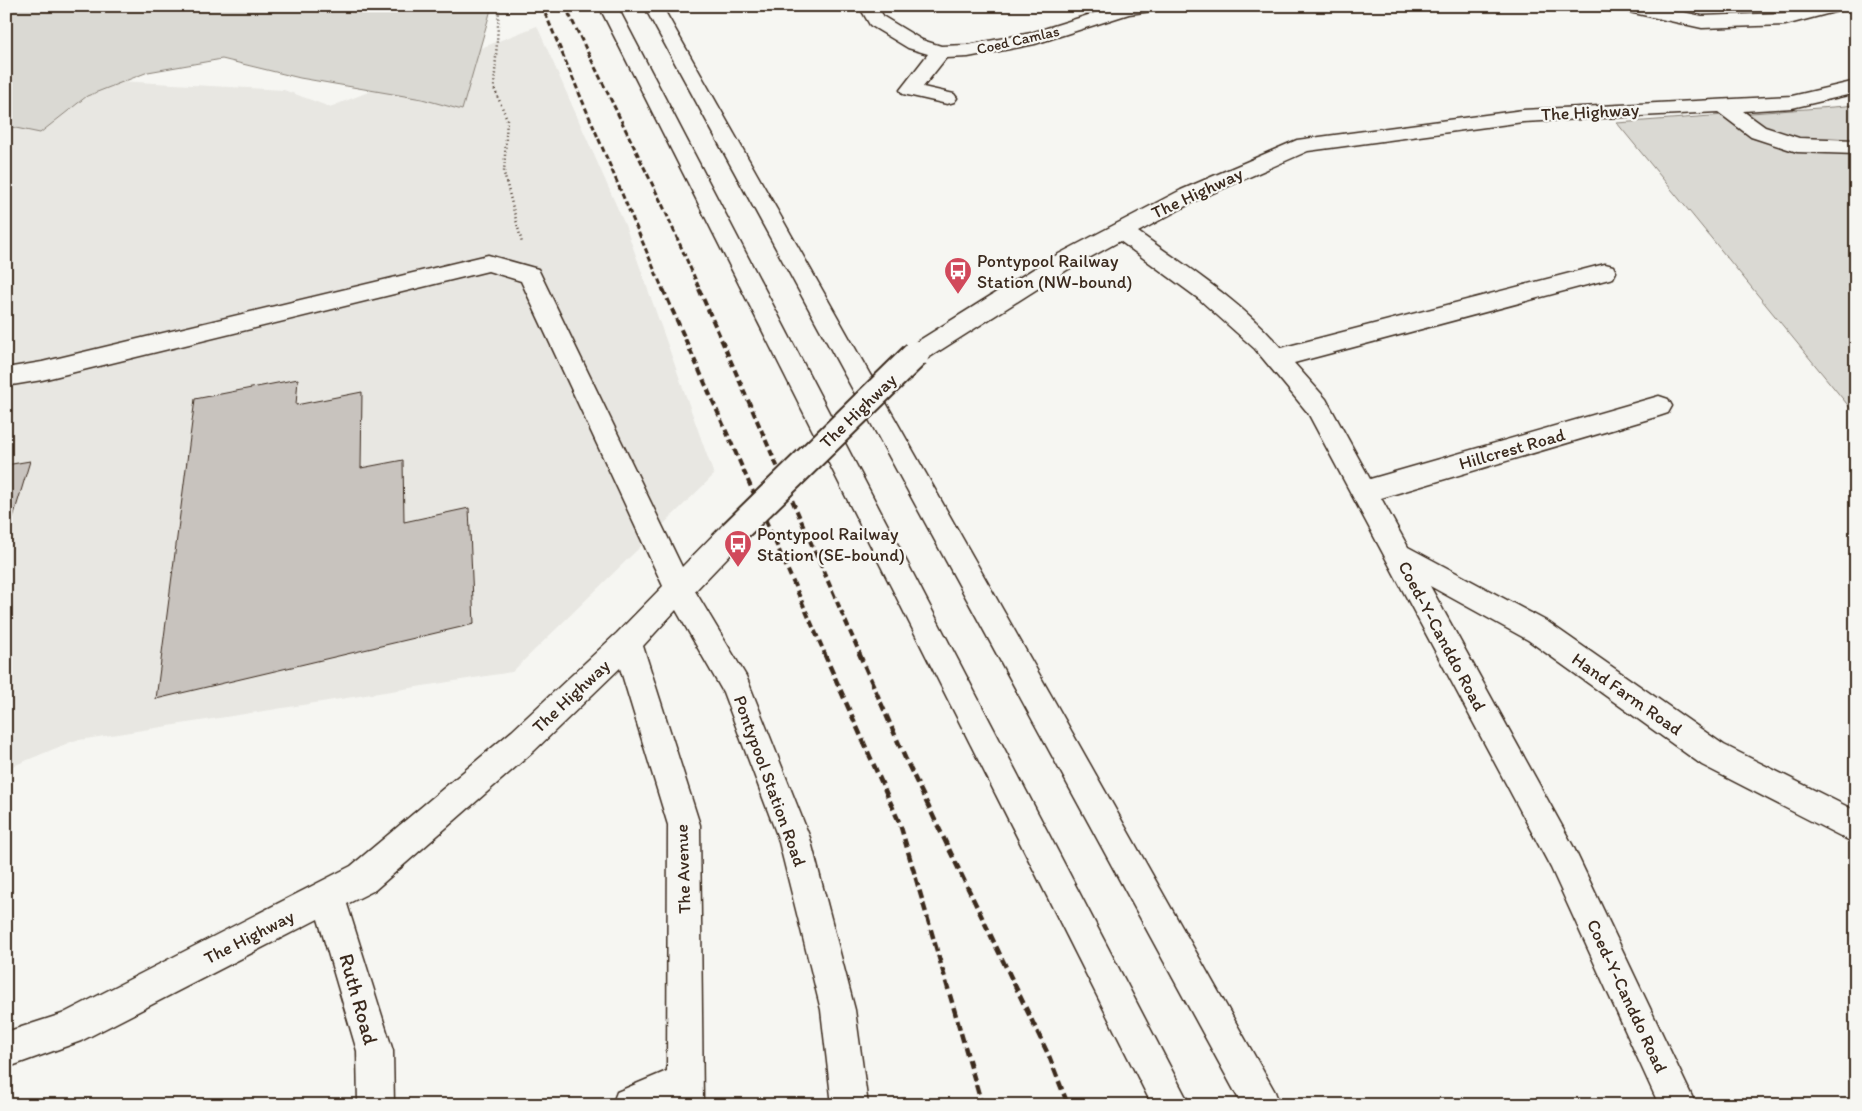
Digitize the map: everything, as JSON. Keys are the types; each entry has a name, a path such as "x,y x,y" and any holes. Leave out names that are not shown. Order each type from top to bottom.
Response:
{"main road":[{"path":"608,6 1172,1105"},
{"path":"653,6 1262,1105"},
{"name":"Coed Camlas","path":"868,6 877,21 915,44 940,52 968,52 1035,38 1127,9 1152,6"},
{"path":"1627,6 1702,22 1785,19 1835,6"},
{"path":"940,52 910,90 947,98"},
{"name":"The Highway","path":"6,1050 69,1029 363,878 523,740 627,642 732,534 916,354 1059,264 1189,194 1304,145 1523,116 1792,102 1856,87"},
{"path":"1722,106 1758,132 1798,145 1856,147"},
{"name":"Coed-Y-Canddo Road","path":"1121,231 1207,293 1263,343 1317,406 1562,857 1678,1105"},
{"path":"6,377 61,367 488,263 530,275"},
{"path":"1276,358 1605,272"},
{"name":"Pontypool Station Road","path":"530,275 679,589 736,686 794,838 838,1010 850,1105"},
{"name":"Hillcrest Road","path":"1364,492 1659,406"},
{"name":"Hand Farm Road","path":"1399,556 1538,631 1713,755 1856,828"},
{"name":"The Avenue","path":"627,642 684,825 686,1094"},
{"name":"Ruth Road","path":"328,896 375,1051 376,1105"},
{"path":"630,1105 686,1094"}],"path":[{"path":"501,6 499,10 494,88 507,119 504,173 530,275"}],"shaded area":[{"path":"6,6 492,6 462,110 422,99 300,78 222,59 148,72 87,96 40,133 6,126"},
{"path":"537,26 625,225 714,475 512,672 73,741 6,769 6,75 284,90 330,107"},
{"path":"1856,104 1856,415 1617,123"}],"building":[{"path":"298,379 296,405 362,392 361,468 403,460 404,522 469,508 474,624 156,699 195,399"},
{"path":"30,461 6,541 6,465"}],"railway":[{"path":"542,6 663,290"},
{"path":"565,6 663,206 700,290"},
{"path":"663,289 825,654"},
{"path":"699,289 860,654"},
{"path":"824,653 900,824 982,1105"},
{"path":"859,653 906,760 1049,1056 1068,1105"}],"place":[{"name":"Pontypool Railway Station (NW-bound)","path":"958,295"},
{"name":"Pontypool Railway Station (SE-bound)","path":"738,568"}]}
